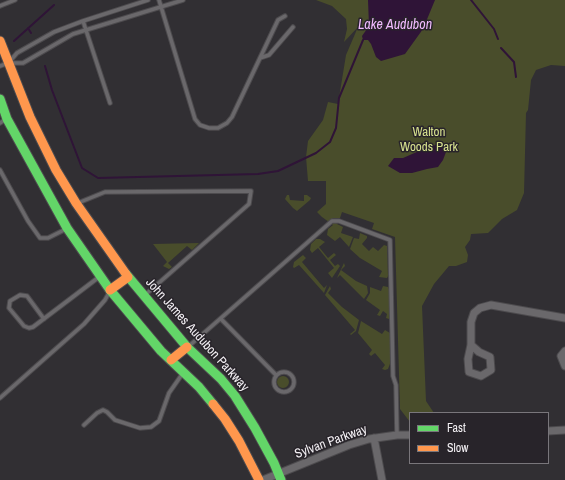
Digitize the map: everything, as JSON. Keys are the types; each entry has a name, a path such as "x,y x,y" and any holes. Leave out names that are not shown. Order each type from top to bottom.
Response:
{"main road":[{"name":"John James Audubon Parkway","path":"0,42 4,65 56,170 76,204 128,277 187,347 221,379 235,396 248,415 280,477"},
{"path":"0,99 4,121 67,228 110,290 161,351 184,372 209,399 239,441 258,480"},
{"path":"110,290 128,277"},
{"path":"171,360 187,347"}],"street":[{"path":"471,345 471,322 474,314 481,308 491,305 565,318"},
{"path":"565,351 562,356 565,366"},
{"path":"549,431 565,430"},
{"name":"Sylvan Parkway","path":"263,480 280,477 349,445 374,438 409,435"},
{"path":"374,438 382,480"}],"lane":[{"path":"0,6 15,0"},
{"path":"4,65 17,53 54,32 148,0"},
{"path":"159,0 195,119 200,125 209,128 218,128 227,123 232,117 278,20 285,16"},
{"path":"4,65 23,63 73,34 183,0"},
{"path":"83,21 110,103"},
{"path":"260,58 269,55 293,27"},
{"path":"0,170 28,221 40,238 48,238 67,228"},
{"path":"76,204 97,194 105,192 251,191 249,204 144,296"},
{"path":"187,347 332,221 339,221 390,240 393,376 396,385 397,435"},
{"path":"44,319 27,296 20,294 10,301 9,308 24,326 29,328 33,327 44,319 100,276"},
{"path":"0,398 84,324 105,300 110,290"},
{"path":"221,319 276,375"},
{"path":"84,425 103,410 115,420 140,428 151,427 159,421 169,393 184,372"},
{"path":"284,372 290,374 294,381 291,389 283,392 276,388 273,383 276,375 284,372"}],"green space":[{"name":"Walton Woods Park","path":"316,0 565,0 565,66 551,65 536,70 531,80 528,110 526,113 524,193 517,210 502,219 488,233 471,234 470,240 465,247 468,255 467,262 456,266 449,266 434,284 422,306 426,401 433,412 409,412 409,421 400,409 395,237 372,229 374,223 342,212 340,218 332,218 337,224 343,227 341,233 353,237 349,247 340,237 335,241 327,235 328,229 333,225 317,212 326,204 326,181 308,181 306,157 308,141 323,120 328,102 338,104 346,55 358,27 344,42 347,29 346,19 332,6"},
{"path":"287,195 289,195 290,200 304,201 304,195 311,198 297,211 285,199"},
{"path":"360,233 367,236 362,244 369,251 373,247 378,251 384,245 387,246 387,278 379,277 382,271 360,258 350,249 354,238 359,239"},
{"path":"316,239 320,239 325,242 319,247 328,258 334,253 336,255 330,260 335,266 338,264 340,266 332,278 328,273 334,268 318,248 312,253 310,250 311,244"},
{"path":"199,243 192,250 187,246 168,263 172,267 169,269 163,266 167,262 153,244"},
{"path":"303,255 306,258 302,262 324,288 327,285 324,293 299,265 294,268 293,267 294,262"},
{"path":"344,263 345,266 341,270 356,281 367,286 368,293 364,299 340,275 337,278"},
{"path":"330,286 331,289 328,293 342,307 359,320 356,331 351,335 350,334 355,330 325,295"},
{"path":"383,286 388,287 389,289 389,319 386,318 387,314 383,311 380,316 377,315 380,310 366,300 370,293 370,287 381,291"},
{"path":"361,321 382,334 385,330 390,333 391,361 388,369 382,369 385,365 375,353 371,356 369,354 372,350 358,333"},
{"path":"281,376 285,376 289,382 285,388 281,388 277,384 277,380"}],"water":[{"name":"Lake Audubon","path":"368,0 435,0 423,29 405,54 381,61 376,57 368,40 363,40 362,36 369,26"},
{"path":"438,144 443,146 446,152 438,167 412,173 400,173 388,166 394,158 403,158"}],"waterway":[{"path":"471,0 494,29 498,39"},
{"path":"14,41 54,5"},
{"path":"28,28 31,33"},
{"path":"45,66 52,90 82,168 98,178 258,174 278,171 316,153 330,142 336,128 339,98 363,40"},
{"path":"501,48 514,62 516,77"}],"traffic: fast":[{"path":"0,99 7,119 67,228 110,290 161,351 199,387 213,404"},
{"path":"126,274 187,347 221,379 235,396 255,428 274,463 281,480"}],"traffic: slow":[{"path":"0,41 30,117 56,170 76,203 126,274"},
{"path":"110,290 128,277"},
{"path":"171,360 187,347"},
{"path":"213,404 239,441 259,480"}]}
